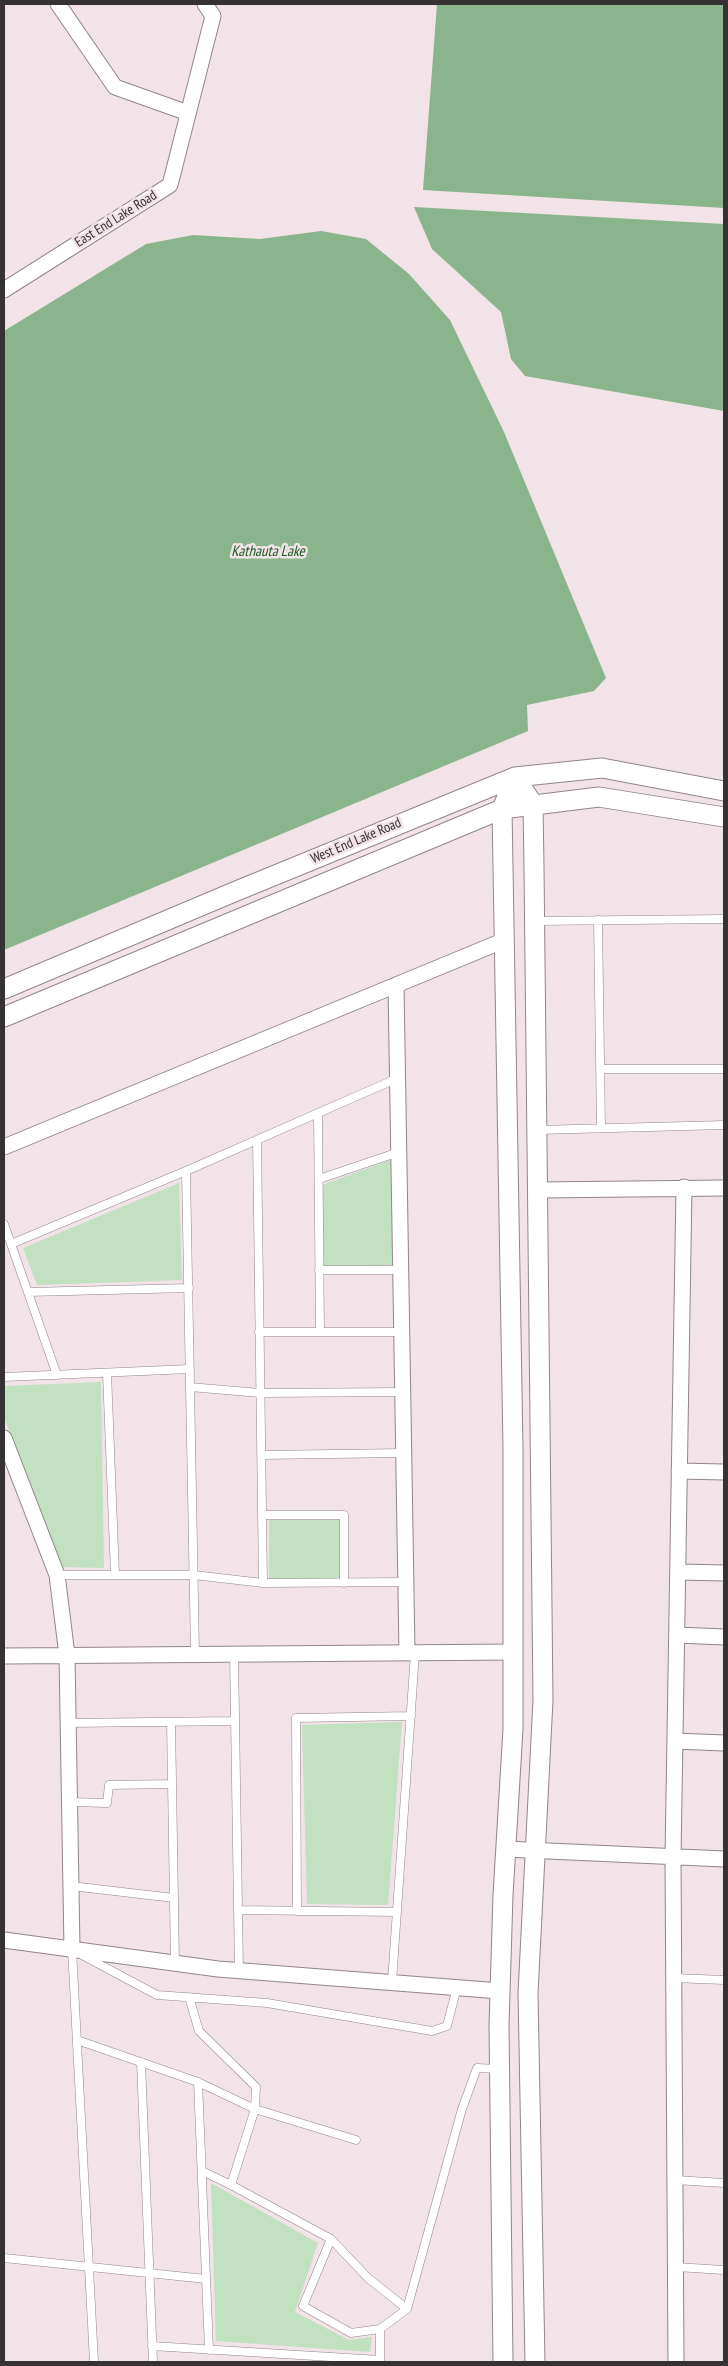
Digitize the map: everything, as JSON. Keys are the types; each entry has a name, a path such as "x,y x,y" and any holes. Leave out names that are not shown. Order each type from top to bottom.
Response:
{"street":[{"path":"58,4 115,87 188,113"},
{"name":"East End Lake Road","path":"4,290 170,185 213,16 204,4"},
{"name":"West End Lake Road","path":"4,989 252,884 515,777 602,768 724,791"},
{"path":"515,777 532,804 538,1130 543,1700 528,1993 534,2362"},
{"path":"503,2362 499,2069 505,1849 513,1729 513,1448 502,809 515,777"},
{"name":"West End Lake Road","path":"4,1017 502,809 599,797 724,817"},
{"path":"4,1148 505,940"},
{"path":"396,985 406,1582 411,1653"},
{"path":"676,2362 673,1857 684,1187"},
{"path":"538,1190 724,1188"},
{"path":"4,1438 57,1575 67,1656 72,1950"},
{"path":"679,1472 724,1472"},
{"path":"678,1572 724,1572"},
{"path":"677,1635 724,1637"},
{"path":"4,1656 513,1652"},
{"path":"675,1741 724,1743"},
{"path":"505,1849 724,1859"},
{"path":"4,1940 239,1971 500,1990"}],"lane":[{"path":"535,921 724,919"},
{"path":"598,920 601,1128"},
{"path":"600,1069 724,1068"},
{"path":"11,1244 186,1172 398,1078"},
{"path":"318,1113 320,1332"},
{"path":"538,1130 724,1125"},
{"path":"257,1140 263,1583"},
{"path":"319,1179 399,1152"},
{"path":"186,1172 195,1654"},
{"path":"4,1224 58,1375"},
{"path":"319,1270 401,1270"},
{"path":"28,1292 188,1288"},
{"path":"259,1332 402,1332"},
{"path":"4,1377 190,1369"},
{"path":"107,1373 115,1575"},
{"path":"190,1387 260,1394 403,1392"},
{"path":"261,1455 404,1453"},
{"path":"262,1515 344,1515 344,1583"},
{"path":"57,1575 194,1575 263,1583 406,1582"},
{"path":"392,1982 411,1716 411,1653"},
{"path":"234,1654 239,1971"},
{"path":"297,1911 296,1718 411,1716"},
{"path":"68,1723 235,1721"},
{"path":"171,1722 175,1963"},
{"path":"70,1802 107,1802 109,1785 172,1784"},
{"path":"71,1886 174,1898"},
{"path":"238,1910 397,1912"},
{"path":"72,1950 157,1995 267,2003 432,2031 447,2026 458,1987"},
{"path":"72,1950 94,2362"},
{"path":"674,1978 724,1980"},
{"path":"189,1997 199,2031 256,2087 255,2109 231,2184"},
{"path":"77,2040 198,2082 255,2109 356,2140"},
{"path":"141,2062 153,2362"},
{"path":"331,2240 303,2306 351,2333 380,2329 407,2309 462,2110 476,2068 499,2069"},
{"path":"198,2082 209,2350"},
{"path":"202,2171 231,2184 331,2240 368,2278 407,2309"},
{"path":"675,2180 724,2183"},
{"path":"4,2258 206,2279"},
{"path":"676,2267 724,2270"},
{"path":"152,2346 380,2361 380,2329"}],"shaded area":[{"path":"393,1159 395,1265 324,1266 322,1185"},
{"path":"179,1183 182,1280 37,1285 23,1248"},
{"path":"101,1382 104,1568 62,1567 4,1418 4,1386"},
{"path":"269,1520 340,1520 340,1579 269,1579"},
{"path":"402,1722 388,1905 307,1904 302,1725"},
{"path":"211,2183 318,2243 295,2312 349,2340 372,2337 370,2352 216,2341"}],"water":[{"path":"437,4 724,4 724,208 423,190"},
{"path":"414,207 724,224 724,411 525,376 511,359 501,312 432,249"},
{"name":"Kathauta Lake","path":"321,231 366,239 409,274 450,320 504,432 606,678 594,691 527,705 528,731 4,950 4,331 146,244 193,235 260,239"}]}
